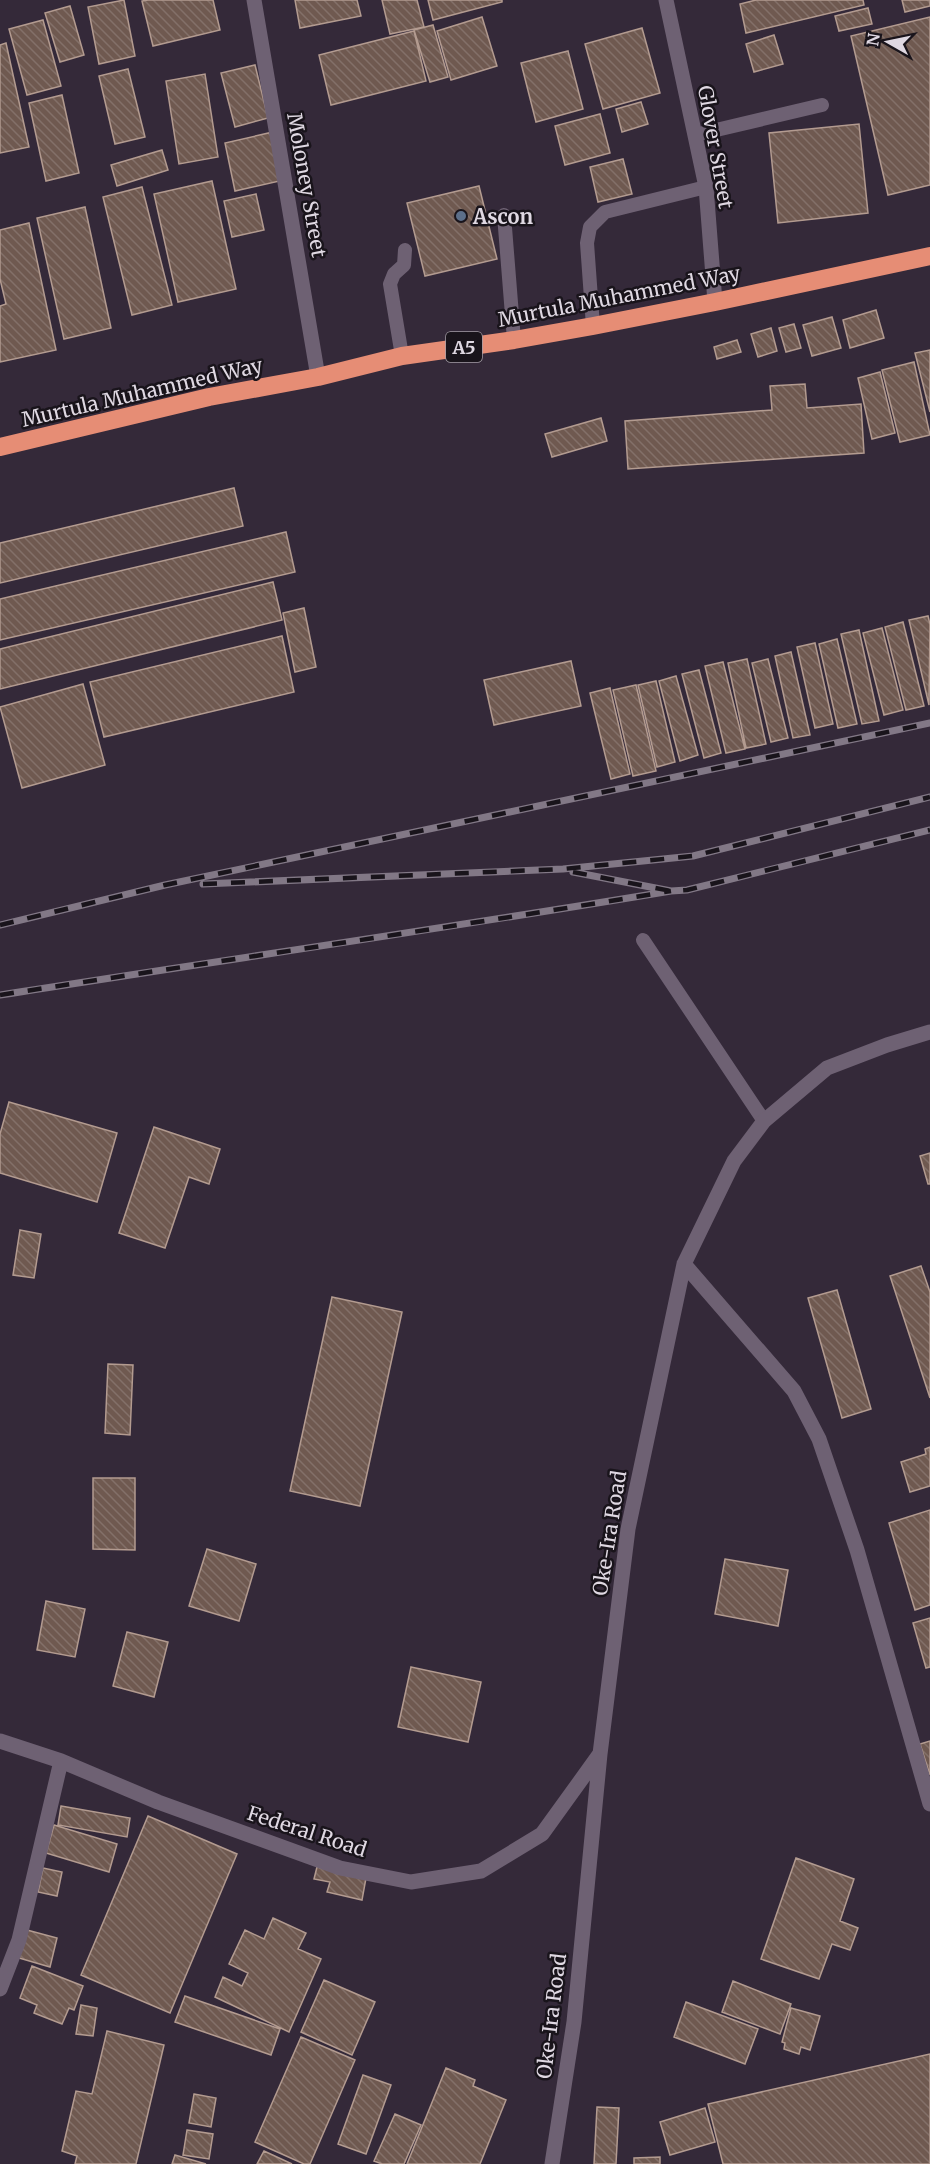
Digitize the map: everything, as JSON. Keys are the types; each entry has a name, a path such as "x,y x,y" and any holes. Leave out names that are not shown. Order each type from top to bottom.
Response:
{"highway":[{"name":"Murtula Muhammed Way","path":"0,447 209,397 318,377 402,356 593,326 930,256"}],"street":[{"name":"Moloney Street","path":"254,0 318,377"},
{"name":"Glover Street","path":"666,0 706,187 714,302"},
{"name":"Oke-Ira Road","path":"552,2164 573,2022 600,1754 628,1529 684,1264 734,1161 764,1120 827,1068 887,1045 930,1032"},
{"path":"684,1264 794,1391 819,1439 857,1550 930,1804"},
{"name":"Federal Road","path":"0,1741 61,1761 158,1802 340,1868 411,1882 481,1871 542,1834 600,1754"},
{"path":"0,1989 19,1940 61,1761"}],"lane":[{"path":"695,135 822,105"},
{"path":"593,326 587,243 590,226 605,212 706,187"},
{"path":"504,215 514,340"},
{"path":"402,356 390,284 394,274 404,265 405,250"},
{"path":"643,940 764,1120"}],"building":[{"path":"124,0 135,56 99,64 88,7"},
{"path":"213,0 220,30 153,46 142,1"},
{"path":"295,0 357,0 361,16 300,28"},
{"path":"382,0 417,0 424,27 390,34"},
{"path":"428,0 502,0 502,2 433,20"},
{"path":"756,0 863,0 864,5 746,33 740,4"},
{"path":"902,0 930,0 930,6 905,12"},
{"path":"70,6 84,55 60,62 45,13"},
{"path":"868,8 872,24 839,31 835,16"},
{"path":"482,17 497,66 451,80 437,31"},
{"path":"930,17 930,185 888,195 851,36"},
{"path":"43,20 61,86 27,95 9,29"},
{"path":"433,25 448,77 430,82 414,30"},
{"path":"642,28 660,93 603,109 585,44"},
{"path":"414,31 426,81 331,105 319,55"},
{"path":"774,35 783,64 754,72 746,44"},
{"path":"6,43 29,147 0,153 0,45"},
{"path":"568,51 583,109 536,122 521,63"},
{"path":"255,65 268,118 235,127 221,73"},
{"path":"128,69 145,137 115,144 99,76"},
{"path":"205,74 218,157 179,164 166,81"},
{"path":"62,95 79,173 46,181 29,103"},
{"path":"641,102 648,124 622,132 616,109"},
{"path":"600,114 610,153 565,165 555,126"},
{"path":"859,124 868,213 778,223 769,133"},
{"path":"273,132 284,180 235,191 225,143"},
{"path":"162,150 168,170 117,186 111,165"},
{"path":"623,159 632,194 598,202 590,167"},
{"path":"212,181 236,289 178,302 154,194"},
{"path":"479,186 497,259 425,276 407,203"},
{"path":"142,187 172,305 132,315 103,197"},
{"path":"256,194 264,230 232,237 224,201"},
{"path":"85,207 111,328 64,339 37,218"},
{"path":"29,223 56,350 0,362 0,306 6,304 0,279 0,230"},
{"path":"876,310 884,338 850,348 843,320"},
{"path":"832,317 841,348 812,356 803,325"},
{"path":"794,324 801,348 786,352 779,328"},
{"path":"771,328 777,351 758,357 751,334"},
{"path":"737,340 741,352 717,359 714,347"},
{"path":"930,350 930,412 915,353"},
{"path":"914,362 930,435 900,442 882,370"},
{"path":"880,372 895,433 872,439 858,378"},
{"path":"805,384 807,408 861,404 864,453 628,469 625,421 772,410 770,386"},
{"path":"601,418 607,441 552,457 545,434"},
{"path":"234,488 243,526 0,583 0,543"},
{"path":"286,532 295,572 0,640 0,599"},
{"path":"273,582 282,620 0,689 0,649"},
{"path":"304,608 316,667 295,672 283,613"},
{"path":"928,616 930,624 929,705 909,620"},
{"path":"903,622 924,706 906,710 885,627"},
{"path":"882,628 903,710 884,715 863,633"},
{"path":"859,630 879,721 862,724 841,634"},
{"path":"282,636 294,692 104,737 90,682"},
{"path":"837,639 857,724 838,728 819,644"},
{"path":"815,643 833,724 815,728 797,647"},
{"path":"791,652 810,735 793,738 775,656"},
{"path":"747,659 766,744 746,748 728,663"},
{"path":"768,659 788,738 771,742 752,663"},
{"path":"571,661 581,706 494,725 484,680"},
{"path":"723,662 745,749 726,753 705,666"},
{"path":"699,670 721,753 704,758 682,674"},
{"path":"676,676 698,755 680,761 659,681"},
{"path":"656,681 675,762 657,767 638,685"},
{"path":"83,684 105,765 22,788 0,707"},
{"path":"636,685 656,771 633,776 613,690"},
{"path":"610,688 630,774 611,779 590,693"},
{"path":"9,1102 117,1133 97,1202 0,1173 0,1134"},
{"path":"154,1127 220,1149 209,1184 189,1177 165,1248 119,1233"},
{"path":"930,1153 930,1184 928,1184 920,1156"},
{"path":"20,1230 41,1234 34,1278 13,1275"},
{"path":"921,1266 930,1292 930,1398 890,1276"},
{"path":"837,1290 871,1409 842,1418 808,1298"},
{"path":"332,1297 402,1312 360,1506 290,1491"},
{"path":"108,1364 133,1365 130,1435 105,1433"},
{"path":"930,1447 930,1486 910,1492 901,1462 926,1454 925,1449"},
{"path":"93,1478 135,1478 135,1550 93,1549"},
{"path":"930,1510 930,1605 915,1610 889,1523"},
{"path":"207,1549 256,1564 239,1621 189,1606"},
{"path":"725,1559 788,1570 778,1626 715,1614"},
{"path":"46,1601 85,1609 75,1657 37,1650"},
{"path":"930,1618 930,1667 926,1668 913,1623"},
{"path":"127,1632 168,1642 154,1697 113,1686"},
{"path":"411,1667 481,1682 468,1742 398,1727"},
{"path":"930,1741 930,1775 920,1744"},
{"path":"61,1806 130,1818 127,1837 58,1825"},
{"path":"148,1816 237,1854 170,2013 81,1975"},
{"path":"54,1825 117,1844 109,1872 46,1853"},
{"path":"796,1858 854,1879 840,1921 858,1928 850,1950 832,1944 819,1979 761,1959"},
{"path":"317,1867 366,1878 362,1900 327,1892 330,1882 314,1879"},
{"path":"43,1868 62,1872 57,1896 38,1892"},
{"path":"273,1918 306,1933 298,1949 321,1959 289,2032 215,1997 223,1977 242,1986 248,1973 229,1964 245,1930 264,1939"},
{"path":"27,1930 57,1938 50,1967 19,1958"},
{"path":"32,1966 83,1986 74,2010 69,2008 62,2024 34,2013 37,2005 20,1998"},
{"path":"324,1980 375,2002 352,2055 301,2032"},
{"path":"733,1981 791,2004 780,2034 722,2012"},
{"path":"185,1996 280,2029 271,2055 175,2022"},
{"path":"686,2002 758,2029 745,2064 674,2037"},
{"path":"81,2005 97,2008 93,2036 76,2034"},
{"path":"791,2008 820,2016 810,2050 801,2047 799,2054 784,2049 785,2043 782,2042"},
{"path":"107,2031 164,2045 136,2164 75,2164 77,2156 62,2151 76,2091 92,2094"},
{"path":"301,2037 355,2060 310,2164 304,2164 255,2142"},
{"path":"930,2054 930,2164 723,2164 708,2104"},
{"path":"446,2068 475,2080 473,2086 506,2100 480,2164 407,2164"},
{"path":"363,2075 391,2085 366,2154 338,2144"},
{"path":"194,2094 216,2098 211,2127 189,2123"},
{"path":"597,2107 619,2108 616,2164 594,2164"},
{"path":"705,2108 715,2142 670,2155 660,2122"},
{"path":"395,2114 421,2125 404,2164 382,2164 374,2161"},
{"path":"187,2130 213,2134 209,2159 183,2155"},
{"path":"264,2151 292,2164 257,2164"},
{"path":"175,2155 206,2164 172,2164"},
{"path":"660,2157 660,2164 634,2164 634,2158"}],"railway":[{"path":"0,925 165,885 930,723"},
{"path":"203,884 563,869 693,856 930,797"},
{"path":"573,872 671,891 687,890 930,830"},
{"path":"0,995 671,891"}],"place":[{"name":"Ascon","path":"461,216"}]}
